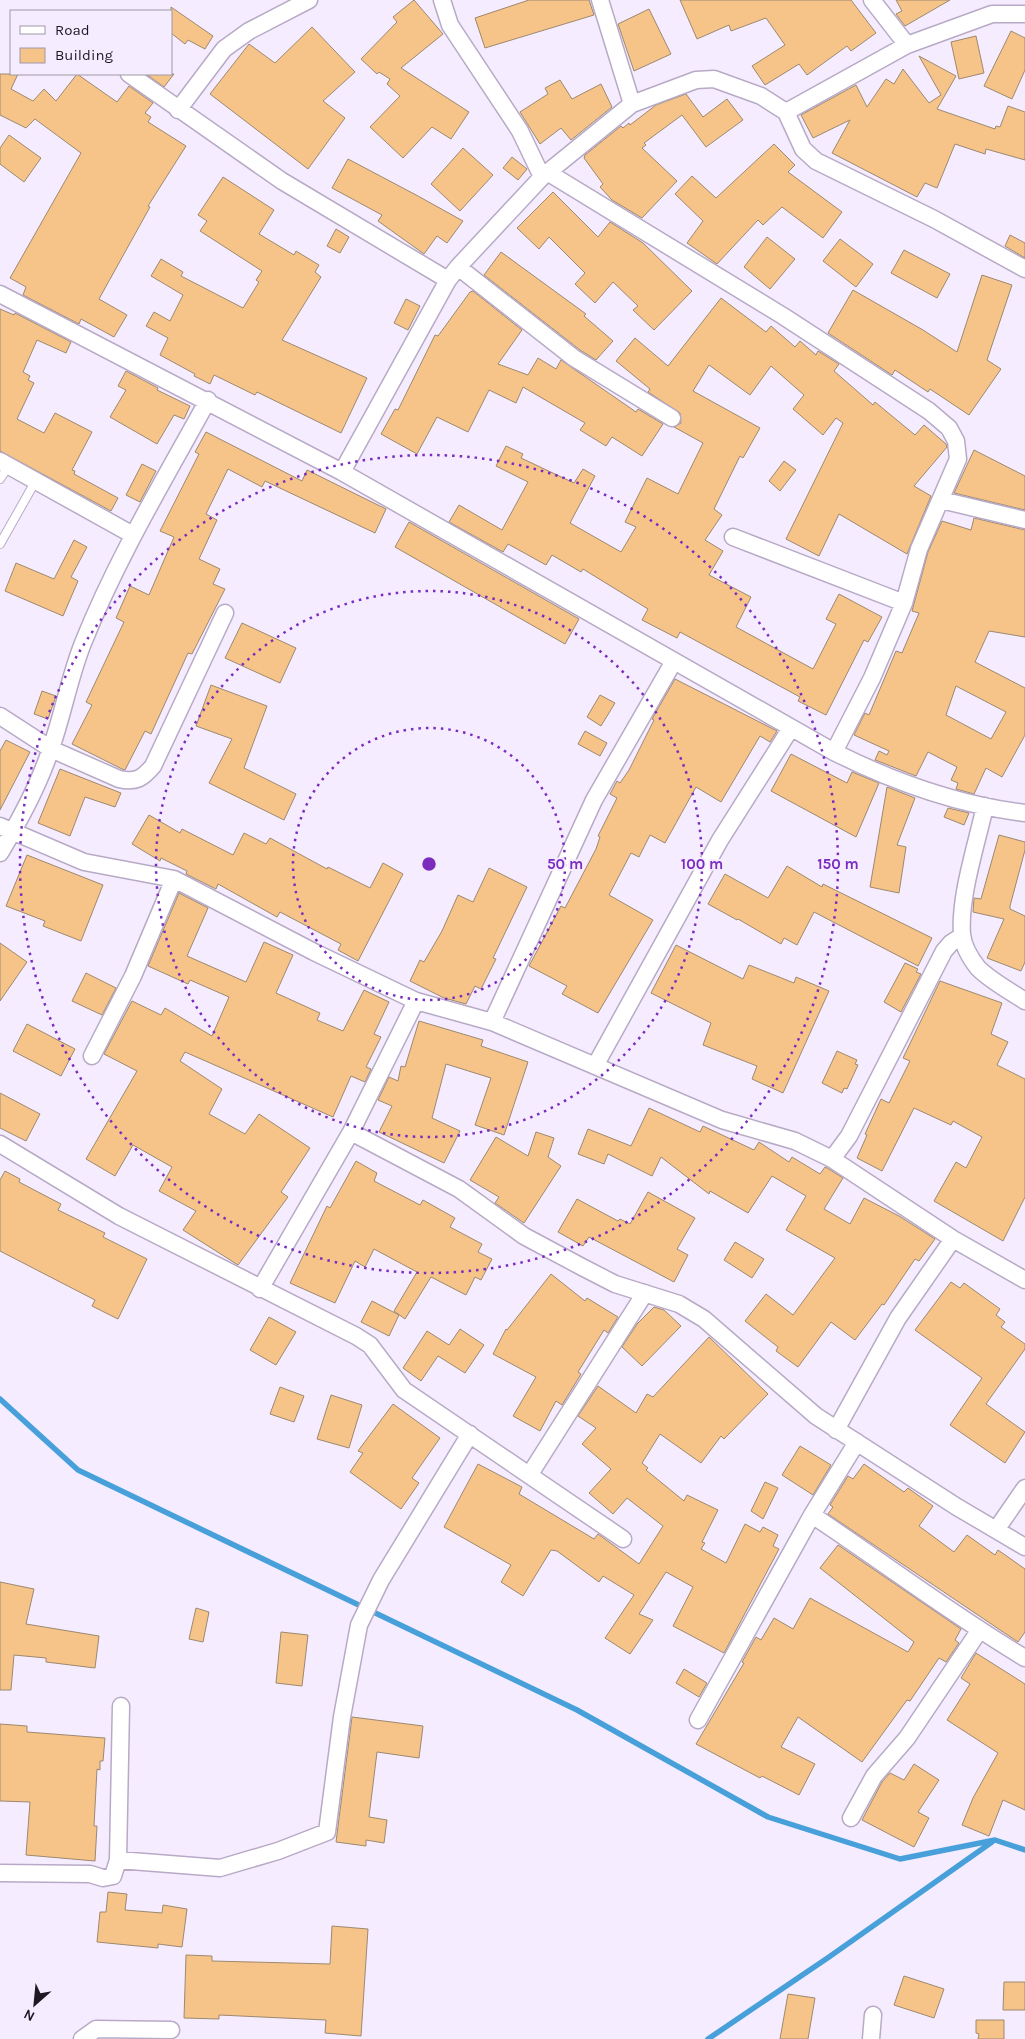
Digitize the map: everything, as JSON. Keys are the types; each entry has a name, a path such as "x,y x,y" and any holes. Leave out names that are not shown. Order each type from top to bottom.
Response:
{"street":[{"path":"178,110 224,49 249,31 309,0"},
{"path":"442,0 450,24 520,131 544,174 783,316 929,411 949,428 956,441 958,459 920,549 904,603 872,678 834,752"},
{"path":"600,0 632,104"},
{"path":"872,0 907,45"},
{"path":"786,112 907,45 991,7 1025,14"},
{"path":"130,75 282,181 448,280"},
{"path":"342,472 448,280 458,267 544,174 632,104 696,80 714,79 761,96 786,112 803,149 816,161 934,219 1025,268"},
{"path":"458,267 574,358 672,418"},
{"path":"0,294 208,400 342,472 834,752 876,773 915,788 985,806 1025,813"},
{"path":"0,853 6,830 24,813 51,749 81,649 98,606 133,535 208,400"},
{"path":"3,469 36,482 133,535"},
{"path":"941,500 1025,520"},
{"path":"734,537 904,603"},
{"path":"0,716 51,749 119,779 130,782 142,779 154,766 225,613"},
{"path":"492,1022 594,800 674,661"},
{"path":"595,1066 720,840 791,728"},
{"path":"985,806 962,918 962,936 968,952 979,968 1025,1001"},
{"path":"6,830 84,862 174,879 314,952 416,1001 492,1022 722,1120 795,1141 832,1159 953,1239 1024,1274"},
{"path":"92,1056 133,976 174,879"},
{"path":"832,1159 849,1136 944,951 951,943 962,936"},
{"path":"260,1289 351,1132 416,1001"},
{"path":"351,1132 459,1189 524,1236 615,1284 679,1304 704,1319 816,1416 956,1507 1025,1547"},
{"path":"0,1144 119,1216 239,1276 260,1289 370,1346 404,1390 623,1539"},
{"path":"836,1430 898,1318 953,1239"},
{"path":"530,1474 645,1293"},
{"path":"118,1860 220,1868 278,1851 327,1832 342,1717 359,1625 380,1580 470,1434"},
{"path":"698,1720 812,1514 857,1442"},
{"path":"996,1530 1025,1488"},
{"path":"812,1514 978,1630 1025,1658"},
{"path":"851,1818 874,1776 907,1738 978,1630"},
{"path":"0,1873 90,1874 103,1878 113,1876 118,1860 121,1706"},
{"path":"871,2039 873,2015"},
{"path":"82,2039 96,2029 171,2030"}],"lane":[{"path":"0,544 36,482"}],"building":[{"path":"414,0 443,34 401,68 469,112 451,139 432,127 403,158 370,127 400,96 387,84 390,79 379,72 377,74 361,59 397,22 393,17"},
{"path":"529,0 589,0 594,15 485,48 475,18"},
{"path":"680,0 851,0 876,33 851,51 847,46 807,75 799,64 765,85 752,66 785,45 766,18 731,31 729,25 697,39"},
{"path":"896,0 950,0 905,26 896,14 902,11"},
{"path":"171,7 213,36 205,49 188,40 185,44 172,34"},
{"path":"649,9 671,54 634,71 618,24"},
{"path":"312,27 355,72 323,101 345,118 308,169 210,94 249,44 275,63"},
{"path":"1011,31 1025,38 1025,70 1012,99 984,86"},
{"path":"976,36 984,73 959,79 951,42"},
{"path":"919,56 956,76 937,109 995,129 996,126 1000,127 1008,106 1025,112 1025,160 986,149 985,154 955,144 937,188 925,183 917,197 832,153 850,120 813,138 801,115 856,85 867,107 886,79 894,84 903,69 929,103 941,95"},
{"path":"0,74 18,75 11,89 33,101 44,89 56,101 76,75 78,75 117,102 129,86 153,103 145,113 151,117 148,122 186,146 148,206 150,207 99,299 127,315 114,337 81,319 79,324 23,295 26,287 10,278 81,153 35,119 26,128 0,115"},
{"path":"174,74 164,87 147,75"},
{"path":"560,80 572,99 601,84 612,107 571,140 561,128 540,144 520,112 548,94 545,88"},
{"path":"686,94 703,117 727,99 743,120 706,147 682,115 644,143 646,145 642,148 677,181 642,218 612,200 600,187 603,184 584,158 585,155 621,126 623,128 629,123 630,125 656,105"},
{"path":"9,135 41,158 24,182 0,164 0,148"},
{"path":"774,144 795,165 788,172 842,212 823,238 782,207 763,225 758,220 717,264 687,243 703,221 675,194 692,176 716,198"},
{"path":"463,148 493,175 460,211 431,184"},
{"path":"512,157 527,169 518,180 503,168"},
{"path":"348,159 463,221 447,243 437,236 424,254 378,221 382,215 332,188"},
{"path":"223,177 274,210 259,234 294,255 296,251 319,265 315,272 321,277 282,340 367,378 341,433 257,392 255,395 214,375 210,384 194,376 195,374 160,355 168,338 146,326 154,312 170,321 183,295 151,276 161,259 183,272 181,276 243,308 259,282 256,280 262,271 200,231 207,221 198,215"},
{"path":"553,192 598,237 610,222 643,243 692,291 654,330 633,310 638,306 613,282 595,303 575,284 585,273 549,237 539,249 517,228"},
{"path":"336,229 349,237 340,253 327,246"},
{"path":"1010,235 1025,243 1025,258 1005,246"},
{"path":"767,237 795,259 770,289 744,267"},
{"path":"840,239 873,264 856,287 823,261"},
{"path":"904,250 950,274 937,298 891,273"},
{"path":"501,252 586,314 584,316 613,341 596,360 580,350 484,275"},
{"path":"982,275 1012,285 987,360 1001,369 969,415 930,389 928,392 895,370 892,375 828,333 853,290 957,352"},
{"path":"473,291 522,330 498,364 528,375 538,358 556,369 561,360 636,412 638,409 663,424 642,456 612,437 606,446 580,430 585,423 523,387 516,403 489,390 468,432 437,417 417,454 381,434 395,409 398,410 435,335 438,336 470,292"},
{"path":"721,298 766,332 771,326 795,347 800,341 816,355 818,351 839,364 834,371 873,405 875,402 915,435 924,425 947,447 914,486 931,496 907,554 839,514 819,556 786,539 843,423 836,418 823,435 793,409 804,395 771,366 750,395 709,365 693,391 760,428 743,458 740,456 714,509 722,515 705,540 723,551 709,575 751,597 736,627 813,669 836,624 826,619 839,594 882,617 868,642 864,640 826,715 798,701 800,697 680,632 677,638 642,620 648,609 583,569 581,572 552,555 546,565 508,544 503,552 449,522 459,505 502,530 528,482 496,466 506,446 523,454 521,458 574,483 583,469 595,476 570,523 621,552 636,527 625,522 647,478 678,494 703,443 674,427 681,423 680,413 648,392 650,389 616,361 635,338 668,366"},
{"path":"406,299 420,306 408,330 394,323"},
{"path":"0,309 14,315 15,313 71,342 66,353 37,340 23,372 30,376 28,380 34,383 17,419 44,433 55,413 92,432 72,470 75,471 74,474 118,498 111,511 0,451"},
{"path":"126,371 158,388 157,390 190,406 184,419 174,415 157,444 110,417 126,390 118,386"},
{"path":"206,432 302,481 307,470 386,509 375,533 265,481 262,487 228,469 206,514 217,520 199,559 220,569 213,584 225,589 192,654 188,653 151,734 145,731 125,770 72,744 92,705 86,702 124,622 116,618 130,586 149,595 174,537 160,531 199,454 195,452"},
{"path":"974,450 1025,476 1025,510 954,493"},
{"path":"784,461 796,470 780,491 769,481"},
{"path":"142,464 156,471 140,502 126,495"},
{"path":"974,518 1025,530 1025,637 989,631 975,662 1025,688 1025,735 1002,777 986,768 974,794 956,789 958,783 951,780 957,767 928,752 916,776 875,760 879,751 887,755 889,751 854,735 865,713 869,715 896,651 902,653 919,613 912,611 928,552 942,521 971,530","holes":["956,686 1006,712 991,739 946,715"]},
{"path":"409,522 579,619 565,644 395,547"},
{"path":"74,540 87,547 71,577 78,581 63,616 5,591 16,563 54,579"},
{"path":"242,623 296,648 280,683 225,658"},
{"path":"675,679 777,731 770,742 760,736 721,802 696,787 665,843 650,835 639,857 631,853 609,895 653,920 598,1013 562,994 567,986 529,966 561,906 565,908 596,849 600,837 598,836 617,798 610,794 617,781 620,783 629,770 654,720 652,719"},
{"path":"211,685 267,706 244,768 296,794 284,820 209,783 232,739 196,726"},
{"path":"42,691 56,696 48,719 34,714"},
{"path":"600,695 615,703 601,726 587,717"},
{"path":"585,731 607,743 600,756 578,744"},
{"path":"6,740 30,752 0,810 0,751"},
{"path":"791,754 847,783 852,772 879,783 856,837 771,791"},
{"path":"60,769 121,793 115,807 85,797 70,836 38,823"},
{"path":"887,787 915,798 897,845 906,847 899,893 870,887"},
{"path":"948,808 969,813 964,825 944,817"},
{"path":"149,815 180,833 182,829 233,855 244,833 266,844 270,838 327,869 328,867 370,888 383,863 403,874 358,961 338,950 341,944 280,912 277,917 218,884 216,889 186,874 187,871 161,858 160,861 132,844"},
{"path":"999,835 1025,842 1025,850 1010,906 1010,909 1025,916 1025,962 1021,971 987,958 1004,919 973,912 974,898 981,899"},
{"path":"27,855 103,885 81,941 43,926 45,921 6,906"},
{"path":"787,866 822,887 823,884 932,938 918,966 814,912 797,945 784,938 781,944 708,904 725,874 768,898"},
{"path":"489,868 527,887 493,958 496,959 481,989 475,986 466,1004 444,998 410,981 420,960 424,962 442,931 458,895 473,902"},
{"path":"179,893 208,908 187,956 246,982 264,942 293,955 276,993 320,1013 317,1020 343,1031 364,990 389,1002 374,1034 381,1037 366,1067 371,1069 365,1082 351,1076 333,1117 185,1052 180,1061 222,1089 209,1114 245,1134 259,1114 310,1148 281,1192 288,1197 238,1265 183,1230 196,1211 159,1191 172,1167 133,1145 115,1176 86,1159 137,1071 104,1054 132,1001 161,1015 165,1008 212,1036 229,997 190,980 188,984 148,966"},
{"path":"0,943 27,962 0,1001"},
{"path":"676,945 743,979 749,965 794,983 796,977 829,991 783,1093 752,1079 757,1066 703,1045 711,1023 651,993"},
{"path":"905,963 918,969 916,972 921,974 901,1012 884,1002"},
{"path":"86,973 116,988 102,1015 72,1001"},
{"path":"940,981 1002,1003 991,1034 1008,1042 997,1065 1025,1079 1025,1197 1003,1241 934,1201 956,1162 966,1168 982,1137 953,1121 951,1125 914,1108 882,1171 857,1158 867,1135 865,1134 881,1099 889,1103 910,1061 903,1058"},
{"path":"419,1021 483,1040 481,1046 528,1062 504,1135 475,1125 491,1078 446,1064 432,1118 460,1131 444,1163 379,1132 392,1106 378,1100 389,1077 398,1081 401,1066 405,1067"},
{"path":"27,1024 75,1049 61,1076 13,1051"},
{"path":"837,1051 857,1060 855,1064 858,1065 847,1089 844,1088 842,1093 822,1083"},
{"path":"0,1093 40,1114 26,1141 0,1128"},
{"path":"649,1108 700,1132 703,1126 754,1150 759,1142 789,1162 792,1157 820,1174 825,1167 827,1168 843,1178 824,1209 850,1224 864,1198 899,1216 935,1239 919,1261 915,1259 884,1305 882,1304 855,1340 831,1322 798,1367 776,1351 778,1347 745,1321 766,1294 793,1315 835,1258 786,1230 806,1196 772,1176 748,1213 710,1191 709,1194 661,1157 652,1176 608,1154 604,1164 578,1154 588,1129 631,1146"},
{"path":"536,1132 554,1138 548,1157 561,1166 524,1223 495,1203 499,1197 470,1180 496,1137 528,1156"},
{"path":"356,1161 377,1173 374,1181 420,1205 423,1200 455,1218 450,1227 482,1244 478,1252 492,1259 481,1280 475,1277 466,1295 431,1277 405,1319 394,1311 417,1272 374,1249 365,1267 355,1261 335,1303 290,1283 327,1206 330,1208"},
{"path":"5,1171 20,1179 19,1182 61,1204 58,1210 105,1233 103,1237 147,1259 118,1319 92,1306 95,1300 0,1251 0,1180"},
{"path":"648,1192 695,1218 677,1249 688,1255 674,1282 589,1237 583,1246 558,1232 577,1199 618,1221 620,1219 630,1224"},
{"path":"735,1242 764,1259 752,1278 724,1260"},
{"path":"551,1274 585,1301 587,1298 618,1317 608,1333 604,1330 578,1372 581,1374 562,1405 556,1401 540,1431 513,1416 536,1377 493,1354 506,1329"},
{"path":"951,1282 960,1288 964,1283 1000,1309 996,1315 1005,1322 1001,1327 1025,1344 1025,1349 986,1404 1025,1432 1005,1463 950,1425 982,1378 915,1330"},
{"path":"372,1301 399,1315 389,1336 361,1322"},
{"path":"654,1307 664,1310 681,1326 642,1366 622,1347 637,1324"},
{"path":"269,1317 296,1332 276,1365 250,1350"},
{"path":"460,1329 484,1345 465,1373 438,1356 421,1381 403,1368 427,1331 449,1345"},
{"path":"709,1337 768,1394 724,1439 721,1436 701,1463 660,1434 642,1463 648,1468 646,1470 684,1501 687,1495 718,1510 702,1542 705,1543 701,1549 726,1563 745,1524 760,1532 763,1527 778,1535 773,1546 779,1549 724,1653 673,1626 693,1587 666,1572 639,1614 653,1620 630,1654 605,1638 634,1595 603,1576 599,1582 557,1551 551,1550 523,1596 501,1582 511,1565 444,1527 478,1464 522,1487 519,1494 594,1539 598,1534 639,1564 663,1526 627,1498 613,1514 589,1493 611,1469 582,1444 596,1428 578,1416 598,1386 636,1413 647,1394 653,1397"},
{"path":"280,1387 304,1396 294,1422 270,1414"},
{"path":"331,1395 362,1405 349,1448 317,1439"},
{"path":"393,1404 440,1438 412,1478 419,1483 401,1509 350,1472 363,1453 358,1451"},
{"path":"800,1446 831,1465 813,1495 782,1475"},
{"path":"864,1464 904,1492 908,1488 933,1506 919,1526 954,1552 967,1535 995,1555 998,1550 1025,1569 1025,1632 1018,1642 828,1514 833,1507 830,1505 848,1476 853,1479"},
{"path":"765,1482 778,1488 763,1519 751,1511"},
{"path":"838,1545 961,1629 955,1640 959,1643 946,1662 939,1658 910,1701 907,1700 862,1762 798,1717 781,1747 815,1764 799,1795 762,1776 760,1778 696,1744 744,1663 742,1662 756,1637 761,1640 774,1618 793,1629 810,1598 908,1652 914,1642 820,1568"},
{"path":"0,1582 34,1589 26,1624 99,1636 95,1668 46,1662 46,1658 14,1655 11,1690 0,1690"},
{"path":"196,1608 209,1612 203,1642 189,1639"},
{"path":"281,1632 308,1635 302,1686 276,1683"},
{"path":"976,1653 1025,1684 1025,1810 1003,1800 989,1836 962,1825 973,1798 998,1753 947,1720 970,1684 961,1678"},
{"path":"684,1669 707,1683 699,1697 676,1683"},
{"path":"352,1717 423,1726 419,1758 377,1752 369,1817 387,1820 384,1843 366,1840 366,1846 336,1842"},
{"path":"0,1724 27,1726 27,1732 105,1738 103,1761 100,1761 100,1770 97,1769 94,1826 97,1826 95,1861 26,1855 30,1802 0,1801"},
{"path":"914,1764 939,1780 918,1812 929,1818 914,1847 862,1820 882,1782 890,1773 904,1780"},
{"path":"108,1892 127,1894 125,1910 162,1913 163,1905 187,1909 182,1947 158,1944 158,1948 97,1942 100,1912 106,1912"},
{"path":"332,1926 368,1929 361,2036 325,2033 326,2020 219,2015 219,2019 184,2018 186,1955 212,1956 212,1961 330,1964"},
{"path":"904,1976 944,1989 934,2018 894,2005"},
{"path":"1004,1982 1025,1982 1025,2010 1003,2010"},
{"path":"788,1994 815,1998 808,2039 780,2039"},
{"path":"976,2020 1004,2020 1004,2039 978,2039 979,2034 976,2033"}],"waterway":[{"path":"0,1399 78,1470 577,1710 768,1817 900,1859 995,1840 1025,1850"},
{"path":"708,2039 829,1957 992,1842"}]}
